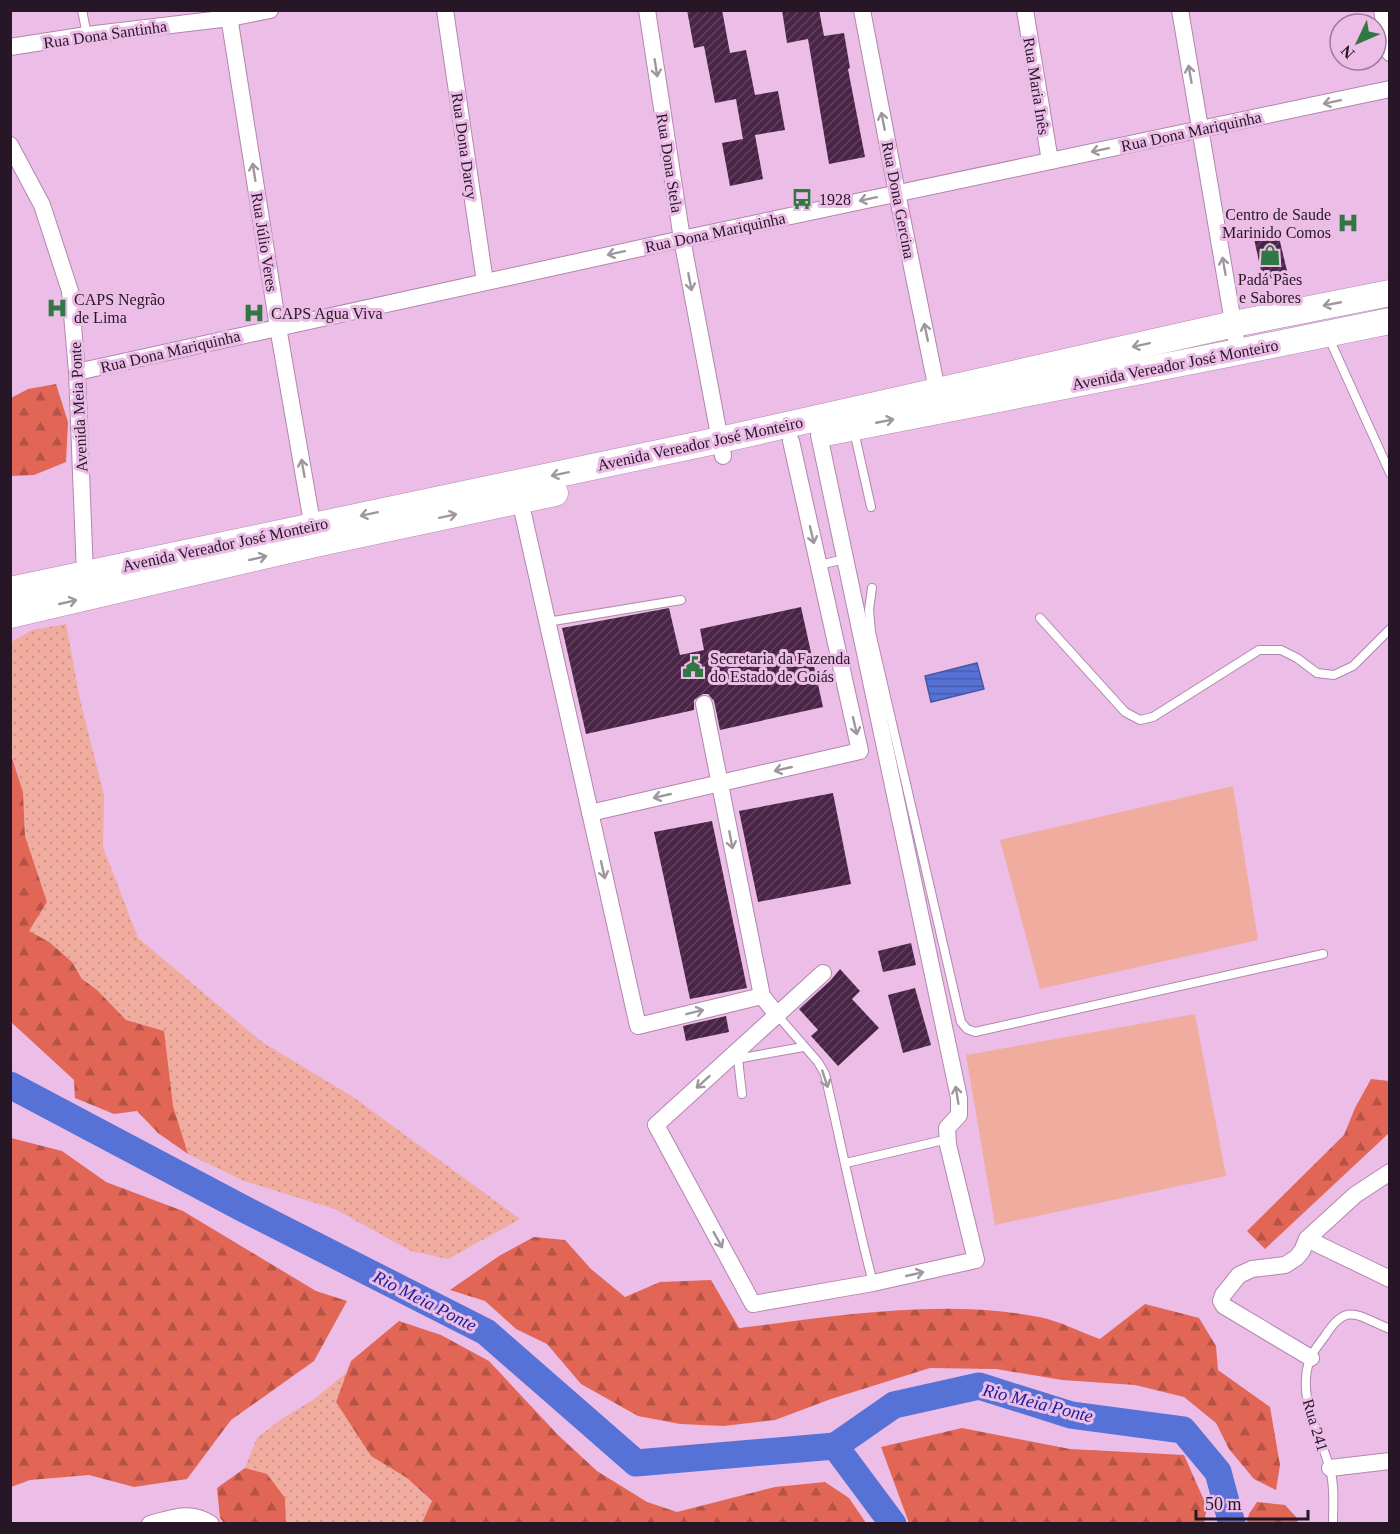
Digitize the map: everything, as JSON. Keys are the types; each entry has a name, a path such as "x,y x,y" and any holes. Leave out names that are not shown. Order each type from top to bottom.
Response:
{"main road":[{"name":"Avenida Vereador José Monteiro","path":"10,590 85,574 520,500 938,390 1234,324 1389,293"},
{"name":"Avenida Vereador José Monteiro","path":"10,615 314,535 722,448 791,441 1389,321"}],"street":[{"name":"Rua Dona Santinha","path":"10,47 229,14 270,10"},
{"name":"Rua Dona Darcy","path":"445,10 485,282"},
{"name":"Rua Dona Stela","path":"647,10 682,239 722,448"},
{"name":"Rua Dona Gercina","path":"862,10 938,390"},
{"name":"Rua Maria Inês","path":"1025,10 1050,161"},
{"path":"1180,10 1238,352"},
{"path":"1382,10 1389,52"},
{"name":"Rua Júlio Veres","path":"229,14 278,327 314,535"},
{"name":"Rua Dona Mariquinha","path":"77,372 682,239 1389,90"},
{"name":"Avenida Meia Ponte","path":"10,145 42,205 70,291 77,372 85,574"},
{"path":"819,435 959,1098 960,1115 947,1128 948,1139 976,1260 873,1284 753,1304 656,1125 733,1060 823,973"},
{"path":"590,813 860,751 791,441"},
{"path":"520,500 638,1026 762,996"},
{"path":"704,704 762,996 778,1016"},
{"path":"1311,1358 1224,1306 1221,1301 1223,1295 1239,1275 1252,1269 1285,1265 1302,1251 1307,1239 1355,1196 1389,1172"},
{"path":"1307,1239 1389,1279"},
{"path":"1330,1468 1389,1461"},
{"path":"150,1524 184,1515 200,1516 211,1524"}],"lane":[{"path":"82,10 87,35"},
{"path":"1327,333 1389,473"},
{"path":"854,427 870,507"},
{"path":"819,565 845,559"},
{"path":"872,588 869,610 871,632 962,1022 967,1029 975,1032 1323,954"},
{"path":"547,622 681,600"},
{"path":"1040,618 1125,712 1140,720 1153,717 1259,650 1281,650 1297,658 1317,673 1334,675 1353,666 1389,629"},
{"path":"778,1016 818,1062 825,1074 873,1284"},
{"path":"742,1094 733,1060 803,1047"},
{"path":"846,1162 948,1139"},
{"name":"Rua 241","path":"1333,1524 1330,1468 1309,1411 1304,1382 1311,1358 1340,1316 1348,1314 1356,1316 1389,1329"}],"shaded area":[{"path":"66,624 80,700 104,795 103,847 138,938 262,1042 353,1097 520,1219 448,1259 411,1251 335,1209 244,1181 188,1154 72,962 29,931 47,902 25,836 23,792 11,751 10,643 32,630"},
{"path":"1233,786 1258,940 1040,989 1000,840"},
{"path":"1195,1014 1226,1176 995,1225 966,1055"},
{"path":"347,1372 336,1402 371,1456 407,1478 432,1502 422,1523 286,1523 285,1498 267,1475 245,1468 257,1438 283,1418 313,1400"}],"green space":[{"path":"56,384 68,422 66,462 34,475 11,476 11,398 28,389"},
{"path":"10,751 23,792 25,836 47,902 29,931 49,942 72,962 82,979 97,990 126,1020 164,1031 173,1106 188,1154 158,1133 137,1111 114,1114 75,1098 74,1080 11,1022"},
{"path":"1371,1079 1389,1081 1389,1133 1265,1249 1247,1231 1344,1135 1355,1108"},
{"path":"11,1138 62,1151 106,1182 183,1211 316,1291 347,1301 314,1361 231,1420 187,1479 134,1487 89,1475 30,1480 11,1487"},
{"path":"534,1237 565,1240 591,1269 625,1297 660,1282 711,1280 739,1328 851,1314 964,1309 1039,1317 1100,1339 1145,1304 1199,1318 1216,1346 1218,1370 1270,1407 1280,1465 1276,1490 1254,1479 1229,1449 1216,1423 1184,1397 1135,1385 1062,1380 996,1369 930,1368 831,1399 775,1420 724,1426 680,1424 638,1416 581,1384 547,1344 516,1329 485,1301 450,1290 499,1256"},
{"path":"399,1321 441,1335 489,1361 558,1435 597,1471 647,1502 677,1512 775,1487 825,1482 849,1498 866,1523 422,1523 432,1501 407,1478 371,1456 336,1402 351,1361"},
{"path":"962,1428 1070,1449 1184,1455 1207,1507 1204,1523 909,1523 881,1447"},
{"path":"245,1468 267,1474 285,1498 286,1523 224,1523 220,1518 217,1488"},
{"path":"1257,1502 1285,1505 1298,1519 1297,1523 1247,1523 1249,1514"}],"water":[{"path":"977,663 984,689 931,702 925,676"}],"building":[{"path":"687,10 722,10 730,53 746,50 755,95 778,91 785,130 755,135 763,179 730,186 722,143 743,139 736,99 715,103 704,46 694,48"},
{"path":"782,10 819,10 824,36 844,33 850,68 848,69 865,157 829,164 808,39 787,43"},
{"name":"Padá Pães e Sabores","path":"1277,229 1288,275 1263,280 1253,234"},
{"name":"Secretaria da Fazenda do Estado de Goiás","path":"801,607 823,707 720,730 714,701 708,694 703,694 694,700 694,710 586,734 562,628 669,608 680,655 704,650 700,629"},
{"path":"833,793 851,884 758,902 739,811"},
{"path":"712,821 747,988 690,999 654,832"},
{"path":"911,943 916,965 883,972 878,951"},
{"path":"840,969 860,991 852,999 879,1028 838,1066 811,1036 818,1030 799,1009"},
{"path":"915,988 931,1045 903,1053 888,995"},
{"path":"726,1016 729,1032 686,1041 683,1026"}],"waterway":[{"name":"Rio Meia Ponte","path":"10,1085 242,1208 486,1332 636,1463 835,1446 893,1524"},
{"name":"Rio Meia Ponte","path":"835,1446 894,1405 979,1386 1071,1415 1183,1430 1218,1472 1232,1524"}],"place":[{"name":"1928","path":"802,199"},
{"name":"Centro de Saude Marinido Comos","path":"1348,223"},
{"name":"Padá Pães e Sabores","path":"1270,255"},
{"name":"CAPS Negrão de Lima","path":"57,308"},
{"name":"CAPS Agua Viva","path":"254,313"},
{"name":"Secretaria da Fazenda do Estado de Goiás","path":"693,667"}]}
